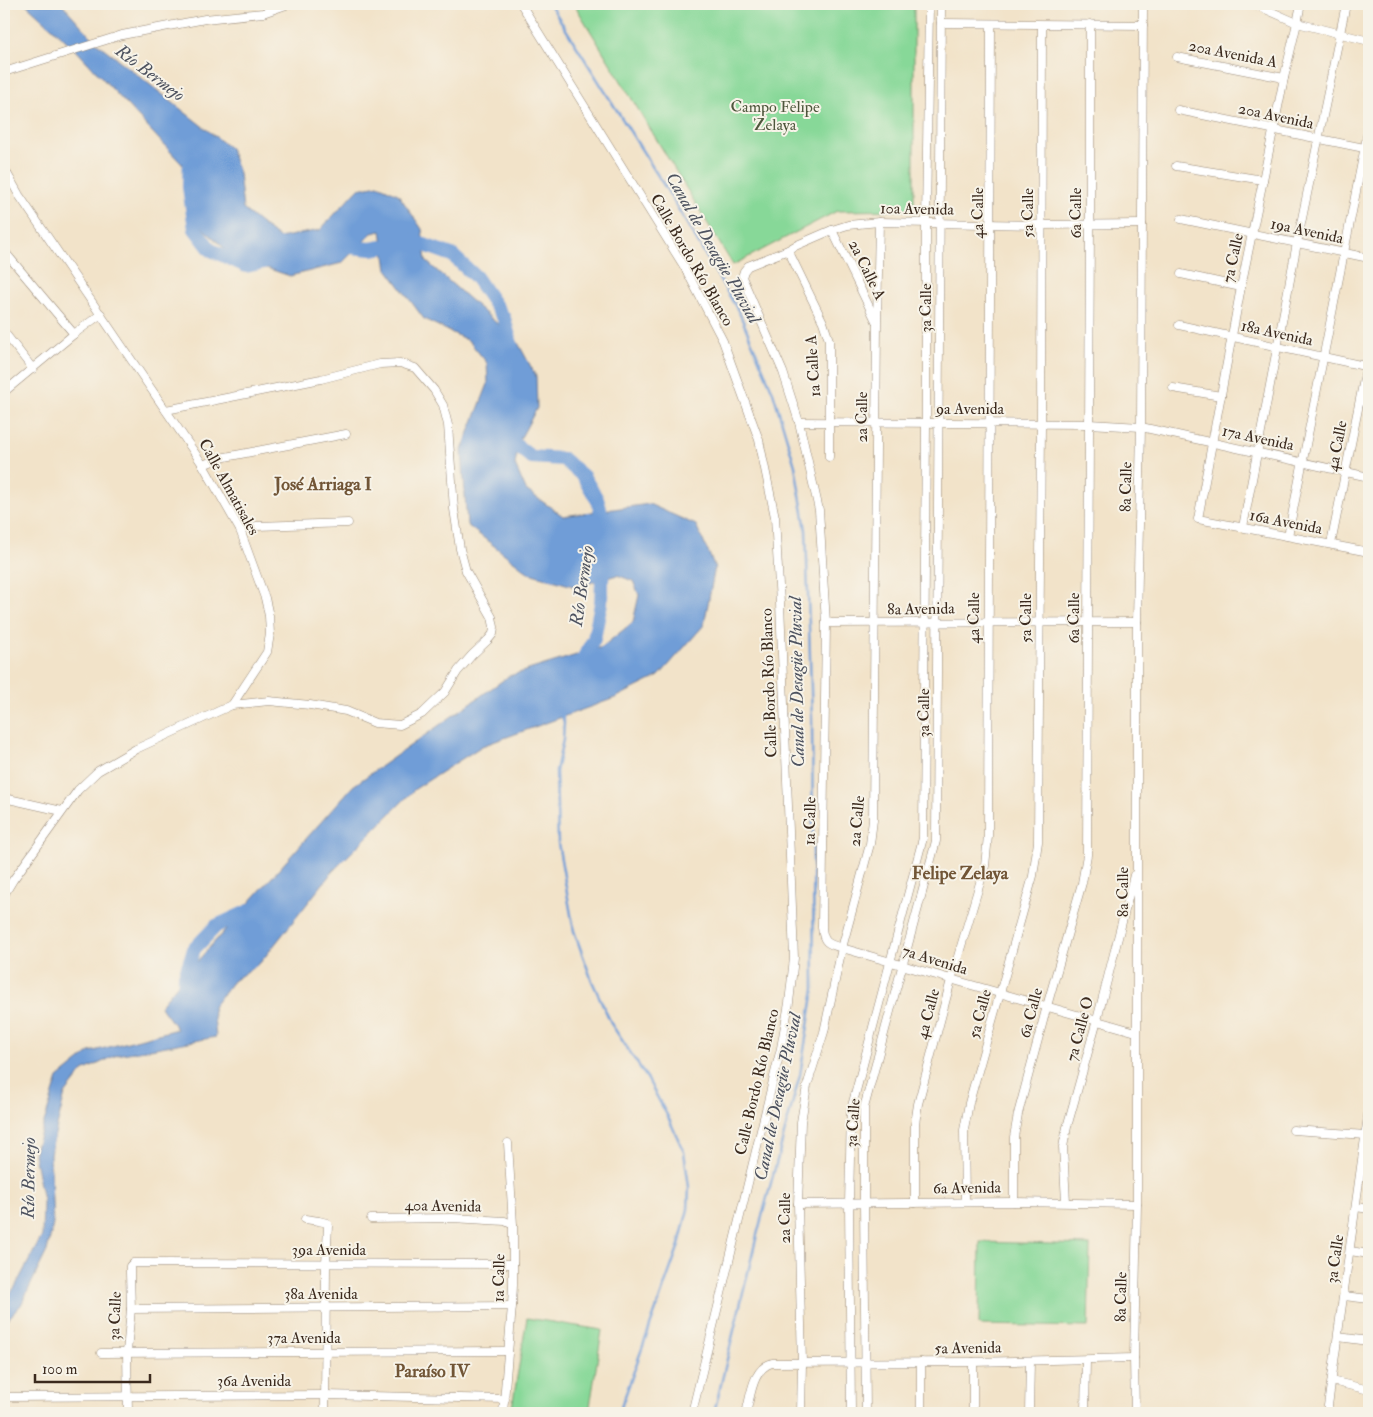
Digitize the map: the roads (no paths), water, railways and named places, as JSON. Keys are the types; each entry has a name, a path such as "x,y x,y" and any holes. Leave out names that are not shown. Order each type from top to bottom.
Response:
{"street":[{"path":"4,72 122,35 205,19 263,13 289,4"},
{"name":"Calle Bordo Río Blanco","path":"521,4 685,268 723,340 759,440 775,517 794,958 781,1048 692,1413"},
{"name":"3a Calle","path":"851,1413 850,1110 923,838 929,4"},
{"name":"3a Calle","path":"866,1413 864,1108 936,841 940,423 941,4"},
{"name":"8a Calle","path":"1135,1413 1137,622 1141,427 1143,4"},
{"path":"1254,4 1297,23 1369,41"},
{"name":"7a Calle","path":"1198,519 1241,287 1301,4"},
{"path":"1243,528 1346,4"},
{"path":"941,23 1143,25"},
{"name":"4a Calle","path":"915,1203 915,1124 918,1104 984,866 988,836 987,623 992,224 991,24"},
{"name":"6a Calle","path":"1014,1202 1014,1137 1018,1114 1082,883 1087,856 1090,24"},
{"name":"5a Calle","path":"965,1202 964,1130 969,1103 1033,876 1038,842 1042,25"},
{"name":"20a Avenida A","path":"1177,57 1284,78"},
{"name":"20a Avenida","path":"1178,110 1367,149"},
{"path":"1288,536 1344,253 1367,149 1369,126"},
{"path":"1176,166 1263,180"},
{"name":"Calle Almatisales","path":"4,168 20,195 203,465 240,530 265,598 270,634 267,652 232,705"},
{"name":"19a Avenida","path":"1181,219 1369,258"},
{"name":"10a Avenida","path":"799,422 783,372 742,277 748,266 848,225 879,222 1142,224"},
{"name":"2a Calle","path":"800,1413 802,1363 798,1204 801,1122 807,1086 824,1032 842,948 870,844 873,820 879,222"},
{"name":"2a Calle A","path":"832,230 877,323"},
{"path":"4,250 74,334"},
{"name":"1a Calle A","path":"788,250 823,322 828,340 829,457"},
{"path":"1181,274 1241,287"},
{"path":"4,392 101,314"},
{"name":"18a Avenida","path":"1179,325 1368,367"},
{"path":"4,332 33,369"},
{"name":"4a Calle","path":"1331,544 1368,367 1369,354"},
{"path":"4,895 12,880 78,790 98,771 136,749 232,705 270,701 346,711 375,723 400,725 422,714 445,692 458,671 493,634 492,617 466,571 460,549 454,509 448,425 443,405 434,390 414,368 400,363 380,364 321,379 166,410"},
{"path":"1173,388 1221,396"},
{"path":"799,422 819,510 826,623"},
{"name":"9a Avenida","path":"799,422 990,422 1141,427"},
{"name":"17a Avenida","path":"1141,427 1369,477"},
{"path":"203,465 220,458 346,434"},
{"name":"16a Avenida","path":"1198,519 1369,552"},
{"path":"240,530 257,526 348,523"},
{"name":"8a Avenida","path":"826,623 1137,622"},
{"name":"1a Calle","path":"826,623 822,927 825,941 842,948"},
{"path":"4,798 62,811"},
{"name":"7a Calle O","path":"1066,1202 1063,1147 1067,1127 1137,864"},
{"name":"7a Avenida","path":"842,948 1136,1032"},
{"name":"3a Calle","path":"1327,1413 1356,1208 1365,1165 1369,1108"},
{"path":"1293,1130 1366,1136"},
{"name":"1a Calle","path":"503,1413 512,1306 513,1264 513,1226 508,1143"},
{"name":"6a Avenida","path":"798,1204 965,1202 1136,1204"},
{"path":"1356,1208 1369,1209"},
{"name":"40a Avenida","path":"371,1219 452,1218 505,1221 513,1226"},
{"path":"305,1219 327,1223 325,1413"},
{"path":"1350,1252 1369,1254"},
{"name":"3a Calle","path":"128,1413 127,1352 131,1309 130,1266 133,1263 145,1263"},
{"name":"39a Avenida","path":"145,1263 513,1264"},
{"path":"1344,1296 1369,1299"},
{"name":"38a Avenida","path":"131,1309 512,1306"},
{"path":"1338,1337 1369,1341"},
{"name":"37a Avenida","path":"101,1352 508,1350"},
{"name":"5a Avenida","path":"802,1363 973,1362 1134,1358"},
{"path":"1085,1413 1086,1360"},
{"path":"1029,1413 1030,1361"},
{"path":"921,1362 921,1413"},
{"path":"973,1362 973,1413"},
{"path":"746,1413 755,1379 762,1368 772,1363 802,1363"},
{"path":"1332,1381 1369,1390"},
{"name":"36a Avenida","path":"4,1397 325,1395 505,1399"}],"water":[{"path":"26,4 62,4 96,42 230,148 239,173 243,209 279,238 320,230 358,189 378,185 398,194 422,229 426,261 517,341 536,376 537,408 519,441 515,465 526,490 563,516 649,504 696,525 715,567 704,625 659,676 615,698 482,746 415,789 333,871 260,963 233,981 213,1007 216,1037 117,1055 83,1071 65,1094 50,1154 53,1224 47,1251 21,1305 4,1323 4,1301 15,1287 42,1236 43,1201 34,1154 58,1078 90,1052 177,1029 160,1006 185,975 353,786 509,676 602,647 633,622 639,595 633,581 617,575 576,587 529,573 467,525 462,450 488,384 487,363 469,341 424,319 387,269 381,231 372,233 342,263 290,276 234,257 195,221 193,176 76,50"}],"waterway":[{"name":"Canal de Desagüe Pluvial","path":"550,4 667,190 739,312 773,392 795,466 806,530 812,721 814,989 800,1075 757,1235 714,1413"},
{"name":"Río Bermejo","path":"190,154 189,187 195,229 211,250 246,266 273,260"},
{"name":"Río Bermejo","path":"340,246 371,249 393,245 408,239 452,255 476,277 504,318 513,351"},
{"name":"Río Bermejo","path":"507,433 513,443 531,457 563,459 583,476 597,499 606,528"},
{"name":"Río Bermejo","path":"578,668 594,639 601,603 603,562"},
{"path":"562,716 564,722 563,740 556,771 558,843 574,931 592,981 612,1025 647,1078 684,1152 689,1187 688,1209 679,1245 619,1413"},
{"name":"Río Bermejo","path":"184,993 185,975 194,949 216,926 253,909"}],"district":[{"name":"José Arriaga I","path":"323,484"},
{"name":"Felipe Zelaya","path":"960,873"},
{"name":"Paraíso IV","path":"432,1371"}],"park label":[{"name":"Campo Felipe Zelaya","path":"775,116"}]}
